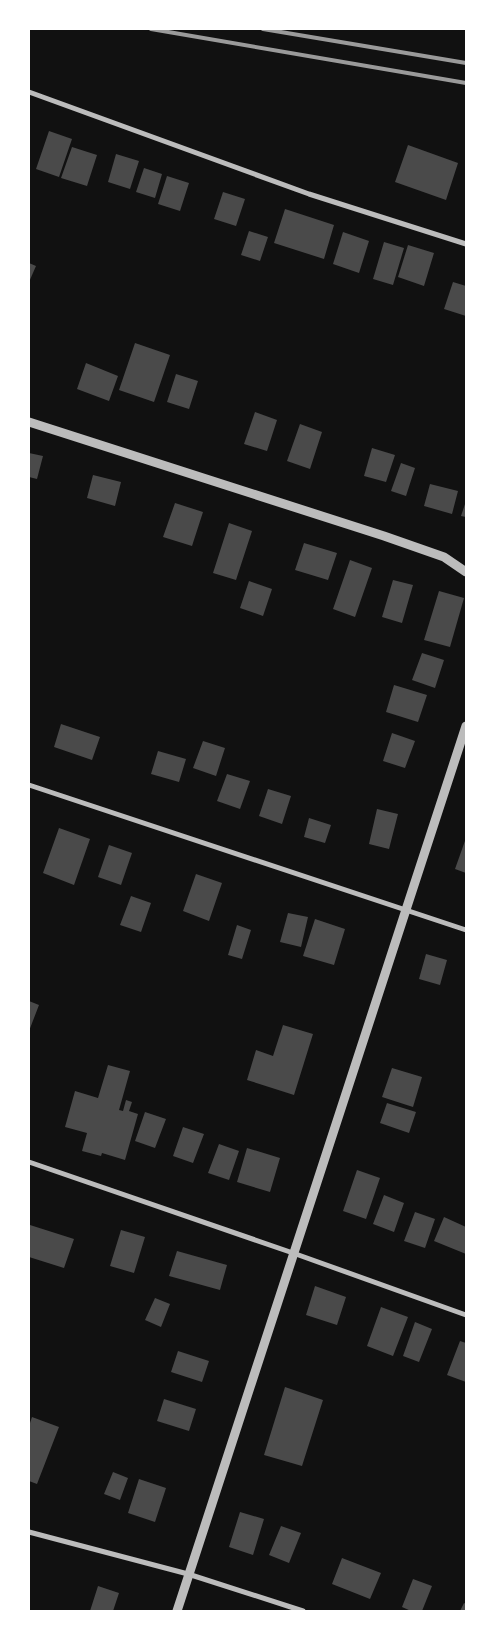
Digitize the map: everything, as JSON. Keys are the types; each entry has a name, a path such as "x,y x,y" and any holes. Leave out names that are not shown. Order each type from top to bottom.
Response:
{"street":[{"path":"29,99 30,93 309,194 466,244"},
{"path":"29,422 392,539 444,557 466,572"},
{"path":"177,1611 466,726"},
{"path":"29,784 466,930"},
{"path":"29,1162 466,1315"},
{"path":"29,1532 188,1574 303,1611"}],"building":[{"path":"49,131 72,139 59,177 36,169"},
{"path":"408,145 458,163 446,200 395,182"},
{"path":"72,147 97,155 87,186 61,178"},
{"path":"116,154 139,161 130,189 108,182"},
{"path":"144,168 162,174 155,198 136,192"},
{"path":"167,176 189,183 180,211 158,204"},
{"path":"223,192 245,199 236,226 214,219"},
{"path":"285,209 334,225 324,259 274,243"},
{"path":"249,231 268,237 260,261 241,255"},
{"path":"343,232 369,241 359,273 333,264"},
{"path":"384,242 404,248 393,285 373,279"},
{"path":"408,245 434,253 424,286 398,277"},
{"path":"29,263 36,266 29,282"},
{"path":"453,282 466,286 466,316 444,309"},
{"path":"135,343 170,355 154,402 119,390"},
{"path":"86,363 118,376 109,401 77,389"},
{"path":"176,374 198,381 189,409 167,402"},
{"path":"255,412 277,420 267,451 244,444"},
{"path":"300,424 322,432 310,469 287,461"},
{"path":"372,448 395,455 386,482 364,476"},
{"path":"29,453 43,456 37,479 29,477"},
{"path":"401,463 415,468 406,496 391,491"},
{"path":"93,475 121,482 115,506 87,498"},
{"path":"430,484 458,491 452,514 424,506"},
{"path":"466,501 466,517 461,516"},
{"path":"175,503 203,512 192,546 163,537"},
{"path":"229,523 252,531 236,580 213,573"},
{"path":"304,543 337,553 328,580 295,570"},
{"path":"350,560 372,568 355,617 333,609"},
{"path":"393,580 413,585 402,623 382,617"},
{"path":"249,581 272,589 263,616 240,608"},
{"path":"439,591 464,598 450,647 424,640"},
{"path":"422,653 444,660 435,688 412,680"},
{"path":"394,685 427,695 418,722 386,712"},
{"path":"61,724 100,737 92,760 54,747"},
{"path":"392,733 415,741 405,768 383,761"},
{"path":"203,741 225,748 216,776 193,768"},
{"path":"158,751 186,759 179,782 151,774"},
{"path":"227,774 250,781 240,809 217,801"},
{"path":"268,789 291,796 282,824 259,816"},
{"path":"377,809 398,814 389,849 369,844"},
{"path":"309,818 331,825 325,843 304,837"},
{"path":"59,828 90,839 74,885 43,873"},
{"path":"466,838 466,873 455,869"},
{"path":"109,845 132,853 121,885 98,877"},
{"path":"196,874 222,883 209,921 183,911"},
{"path":"131,896 151,903 141,932 120,925"},
{"path":"288,913 308,917 301,947 280,942"},
{"path":"315,919 345,929 334,965 303,956"},
{"path":"237,925 251,930 242,959 228,955"},
{"path":"426,954 447,960 440,985 419,979"},
{"path":"29,1001 39,1005 29,1031"},
{"path":"283,1025 313,1034 294,1095 247,1080 256,1050 273,1056"},
{"path":"108,1065 130,1071 119,1110 123,1111 126,1100 132,1102 129,1111 138,1114 125,1160 102,1153 101,1156 82,1151 87,1133 65,1127 75,1091 98,1098"},
{"path":"392,1068 422,1077 413,1107 382,1097"},
{"path":"387,1103 416,1112 409,1133 380,1123"},
{"path":"145,1112 166,1119 155,1148 135,1141"},
{"path":"183,1127 204,1134 193,1163 173,1156"},
{"path":"219,1144 239,1151 229,1180 208,1173"},
{"path":"247,1148 280,1158 270,1192 237,1182"},
{"path":"357,1170 380,1178 366,1219 343,1211"},
{"path":"384,1195 404,1203 394,1232 373,1224"},
{"path":"415,1212 435,1219 425,1248 404,1241"},
{"path":"444,1217 466,1227 466,1254 434,1241"},
{"path":"30,1225 74,1239 64,1268 29,1257"},
{"path":"121,1230 145,1237 134,1273 110,1266"},
{"path":"177,1251 227,1265 220,1290 169,1276"},
{"path":"315,1286 346,1297 337,1325 306,1315"},
{"path":"155,1298 170,1304 161,1327 145,1320"},
{"path":"381,1307 408,1317 393,1356 367,1346"},
{"path":"415,1322 432,1329 419,1362 403,1356"},
{"path":"460,1341 466,1343 466,1382 447,1375"},
{"path":"178,1351 209,1361 202,1382 171,1372"},
{"path":"285,1387 323,1400 302,1466 264,1455"},
{"path":"164,1399 196,1409 189,1431 157,1421"},
{"path":"32,1417 59,1427 37,1484 29,1481 29,1426"},
{"path":"113,1472 128,1478 120,1500 104,1494"},
{"path":"139,1479 166,1488 155,1522 128,1513"},
{"path":"240,1512 264,1519 253,1555 229,1547"},
{"path":"281,1526 301,1533 289,1563 269,1555"},
{"path":"342,1558 381,1573 370,1599 332,1584"},
{"path":"413,1579 432,1586 422,1611 411,1611 402,1607"},
{"path":"98,1586 119,1593 113,1611 90,1611"},
{"path":"464,1603 466,1604 466,1611 460,1611"}],"railway":[{"path":"151,29 466,83"},
{"path":"263,29 466,63"}]}
